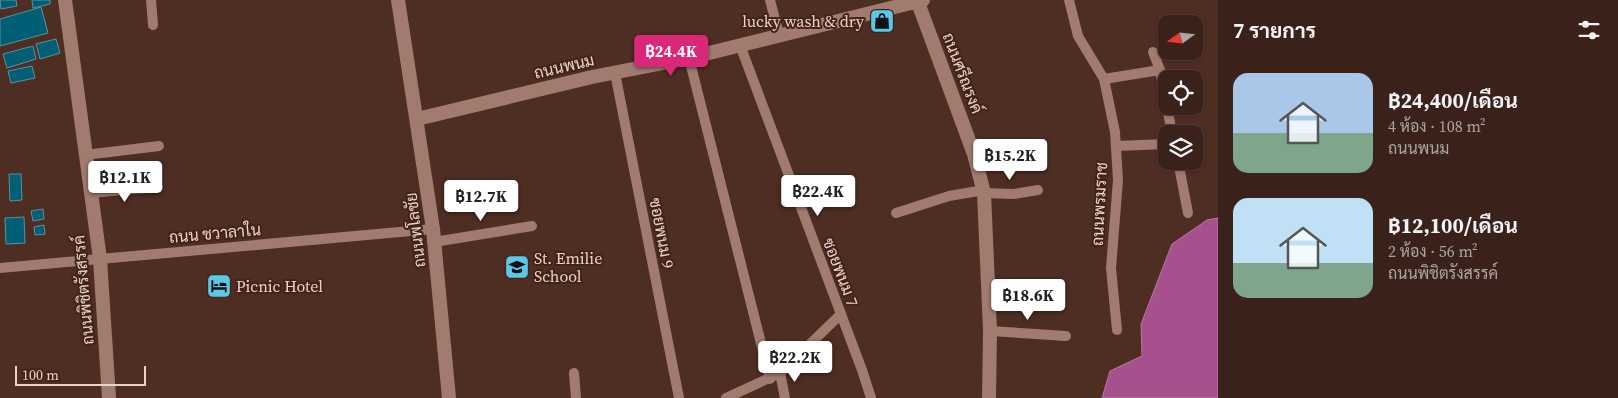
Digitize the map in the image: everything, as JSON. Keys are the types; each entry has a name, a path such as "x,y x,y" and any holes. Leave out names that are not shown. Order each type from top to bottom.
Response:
{"street":[{"name":"ถนนพิชิตรังสรรค์","path":"65,0 100,259 109,398"},
{"path":"151,0 153,25"},
{"name":"ถนนพโลชัย","path":"398,0 434,235 449,398"},
{"path":"770,0 779,35"},
{"name":"ถนนพนม","path":"417,119 615,73 689,58 919,0"},
{"name":"ถนนศรีณรงค์","path":"919,0 974,154 984,192 990,331 989,398"},
{"name":"ถนนพรมราช","path":"1069,0 1078,36 1104,79 1116,146 1118,180 1111,268 1116,330"},
{"name":"ซอยพนม 7","path":"740,45 871,398"},
{"path":"1153,52 1160,70"},
{"path":"689,58 770,380"},
{"path":"1104,79 1158,70"},
{"name":"ซอยพนม 9","path":"615,73 680,398"},
{"path":"1116,146 1158,144"},
{"path":"86,155 160,146"},
{"path":"1180,170 1188,214"},
{"path":"90,193 158,187"},
{"path":"896,213 949,196 984,192 1014,194 1038,190"},
{"name":"ถนน ชวาลาใน","path":"0,268 532,226"},
{"path":"726,398 770,380 780,373 841,314"},
{"path":"990,331 1066,336"},
{"path":"574,373 576,398"},
{"path":"780,373 785,398"}],"shaded area":[{"path":"1218,218 1218,398 1102,398 1110,371 1142,356 1141,324 1172,244 1207,220"}],"building":[{"path":"0,0 16,0 17,6 1,9"},
{"path":"32,0 50,0 50,4 33,8"},
{"path":"41,7 48,33 0,46 0,19"},
{"path":"56,39 60,53 40,59 36,44"},
{"path":"33,46 36,59 7,68 3,54"},
{"path":"32,66 35,78 11,83 8,71"},
{"path":"9,174 21,174 22,200 10,201"},
{"path":"43,209 44,219 33,221 31,211"},
{"path":"24,217 25,243 6,244 5,218"},
{"path":"44,225 45,234 35,235 34,227"}],"place":[{"name":"lucky wash & dry","path":"882,21"},
{"name":"St. Emilie School","path":"517,267"},
{"name":"Picnic Hotel","path":"219,286"}]}
